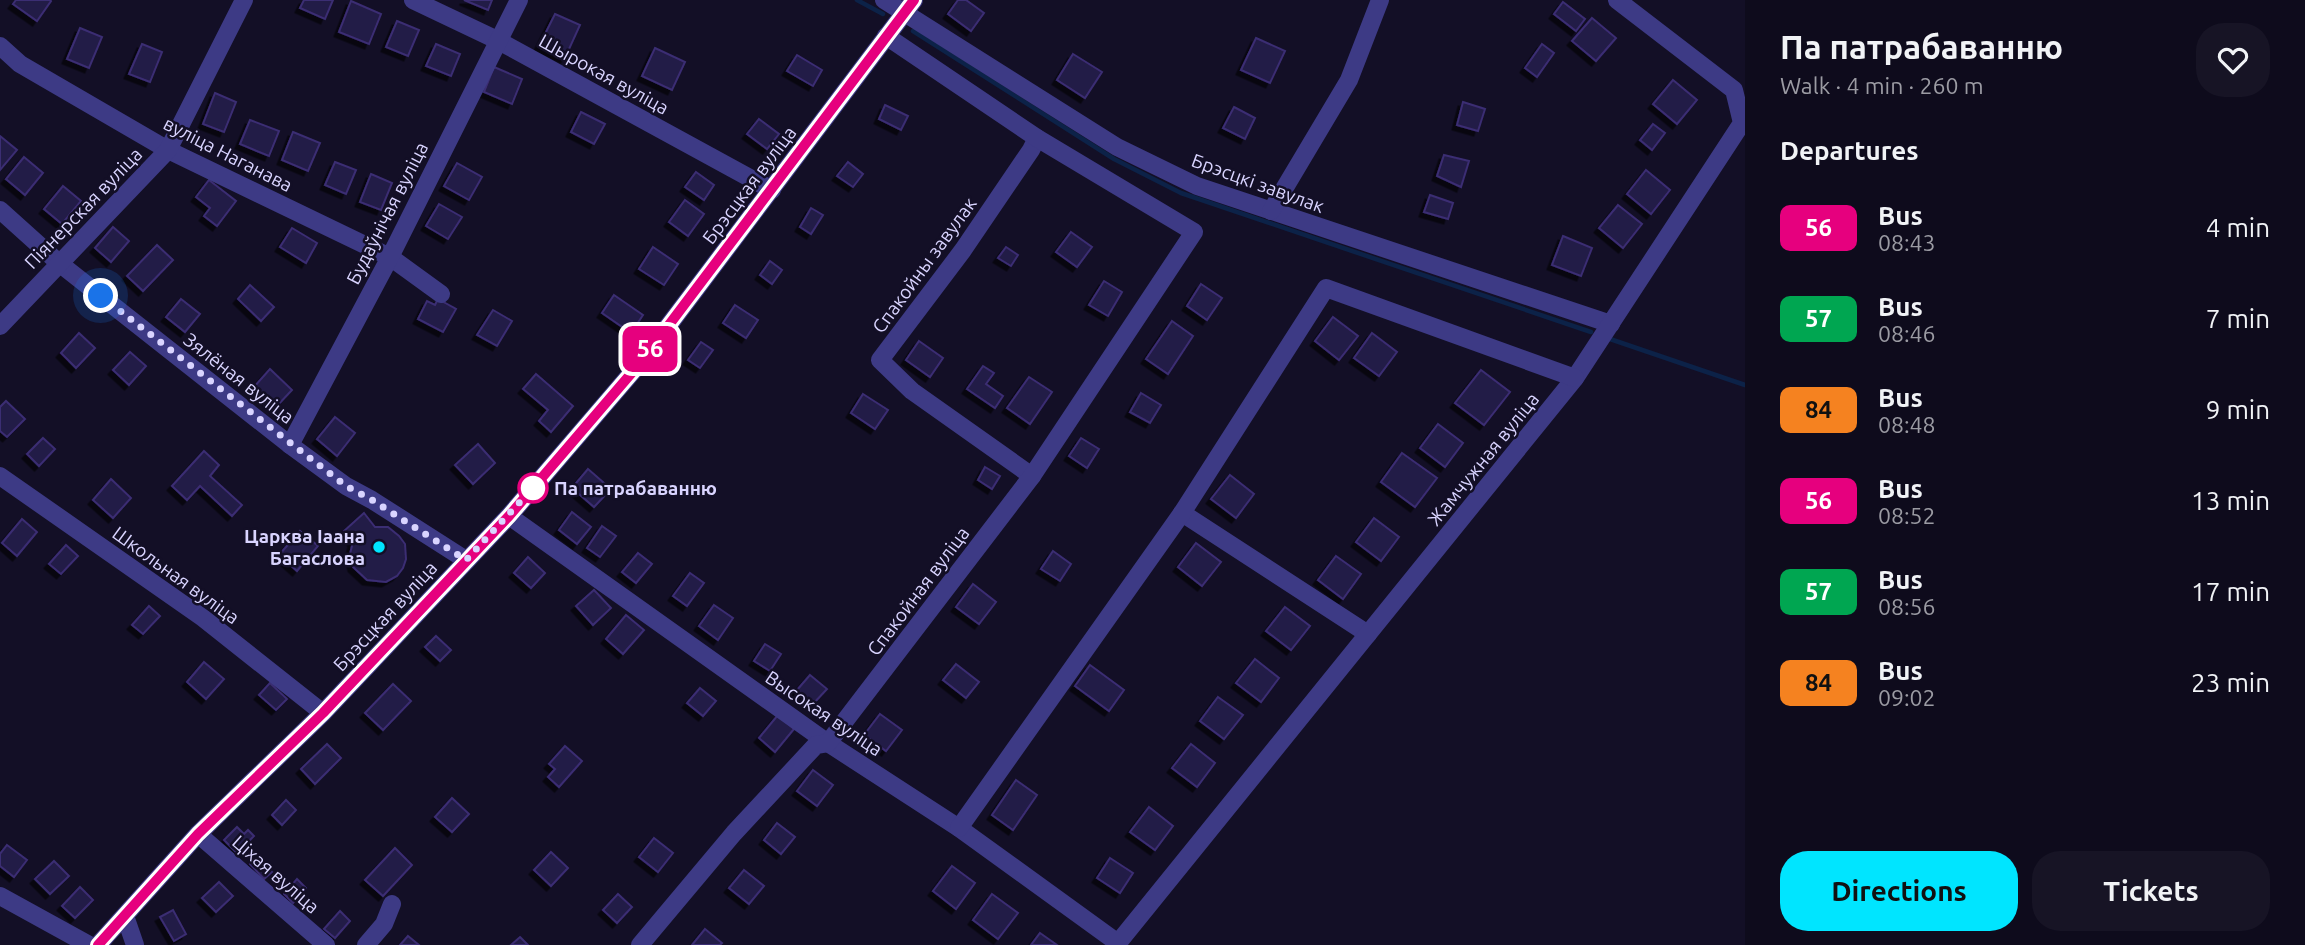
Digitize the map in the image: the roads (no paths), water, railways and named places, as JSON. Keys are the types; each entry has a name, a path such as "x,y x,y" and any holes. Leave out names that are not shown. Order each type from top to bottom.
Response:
{"street":[{"name":"Піянерская вуліца","path":"0,326 168,150 244,0"},
{"name":"Шырокая вуліца","path":"413,0 497,40 772,190"},
{"name":"Будаўнічая вуліца","path":"290,445 390,257 519,0"},
{"name":"Брэсцкі завулак","path":"884,0 909,6 1117,146 1197,186 1611,324"},
{"path":"1271,211 1349,80 1380,0"},
{"name":"Жамчужная вуліца","path":"1118,943 1575,378 1742,123 1734,90 1617,0"},
{"name":"Брэсцкая вуліца","path":"98,945 198,834 323,713 509,516 641,362 909,6"},
{"path":"886,36 1037,138"},
{"name":"вуліца Наганава","path":"0,46 20,64 168,150 390,257 441,294"},
{"name":"Спакойная вуліца","path":"640,945 734,833 816,745 828,743 1032,476 1194,232 1037,138"},
{"name":"Спакойны завулак","path":"1032,476 912,391 880,360 963,250 1037,138"},
{"name":"Зялёная вуліца","path":"0,211 59,263 290,445 346,486 466,560"},
{"path":"959,828 1182,513 1326,288 1575,378"},
{"name":"Школьная вуліца","path":"0,476 203,618 323,713"},
{"path":"1182,513 1368,634"},
{"name":"Высокая вуліца","path":"509,516 828,743 959,828 1118,943"},
{"name":"Ціхая вуліца","path":"198,834 326,945"},
{"path":"0,896 89,945"},
{"path":"366,945 384,924 392,904"},
{"path":"125,916 135,945"}],"waterway":[{"path":"857,0 883,14"},
{"path":"913,31 1114,159 1181,193 1591,332"},
{"path":"1610,339 1745,385"}],"place":[{"name":"Па патрабаванню","path":"533,488"},
{"name":"Царква Іаана Багаслова","path":"379,547"}]}
